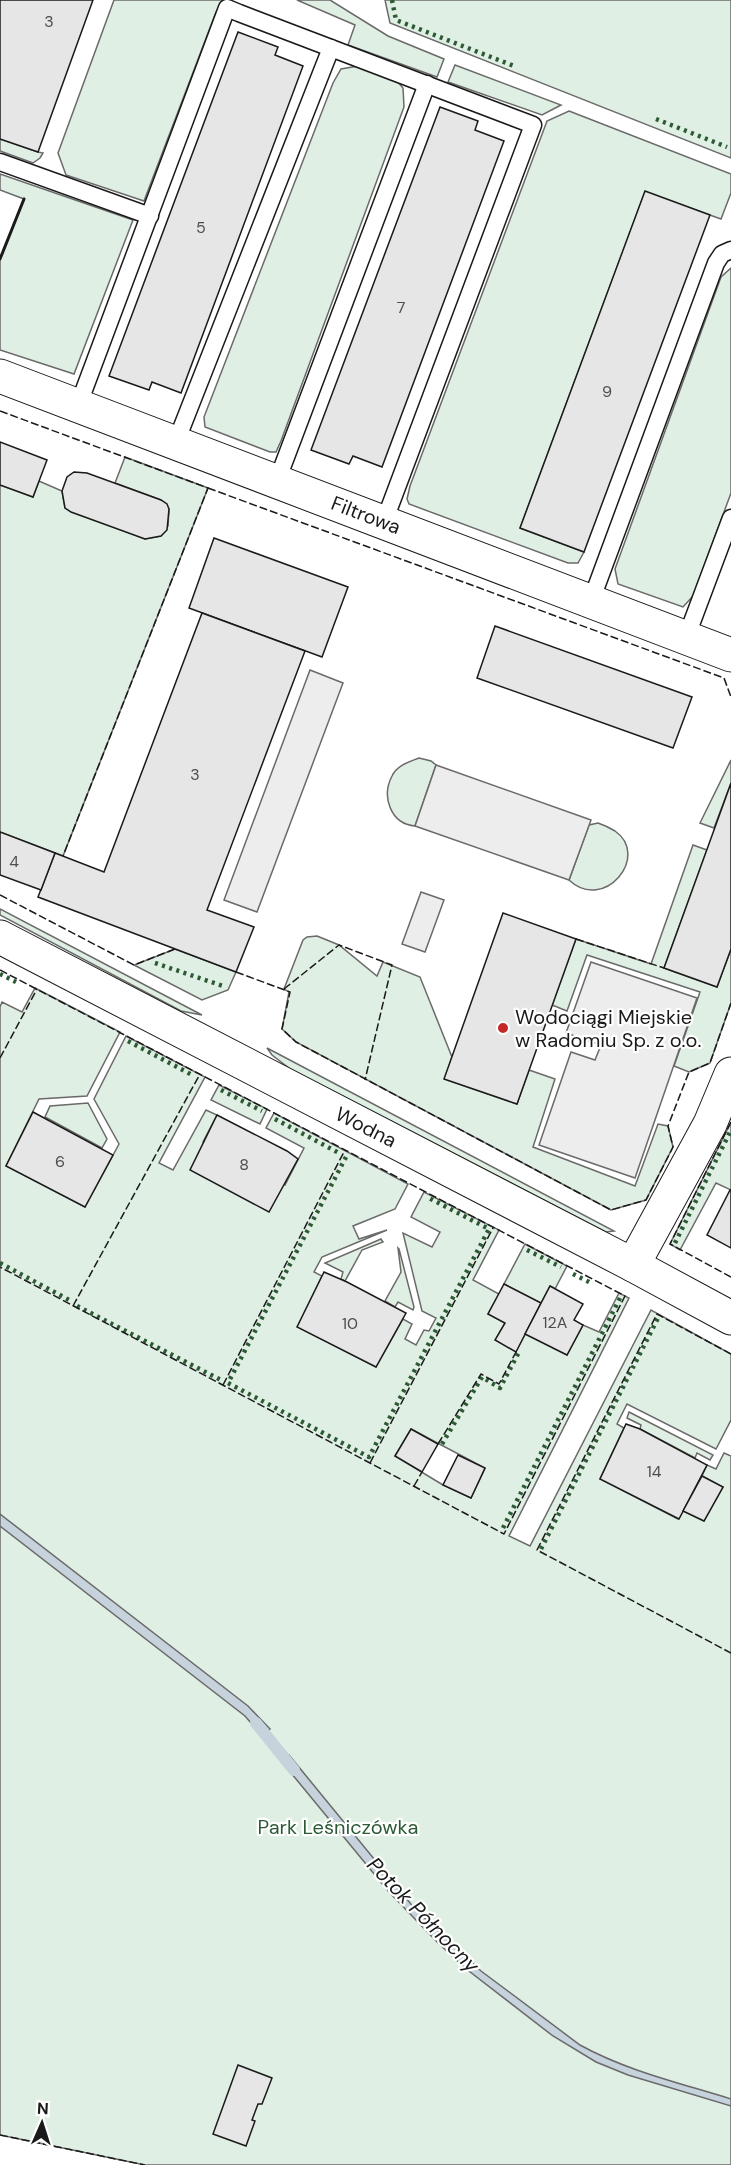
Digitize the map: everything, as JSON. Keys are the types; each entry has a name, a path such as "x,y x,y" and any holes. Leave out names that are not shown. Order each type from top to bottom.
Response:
{"street":[{"name":"Filtrowa","path":"0,376 731,655"},
{"name":"Wodna","path":"0,937 731,1318"},
{"path":"633,1265 710,1124 731,1074"}],"lane":[{"path":"78,406 227,8 533,125 384,522"},
{"path":"176,442 331,48"},
{"path":"277,481 427,84"},
{"path":"0,162 150,216"},
{"path":"591,601 712,272 722,254 731,250"},
{"path":"686,638 731,518"}],"green space":[{"path":"114,0 225,0 216,12 144,201 66,175 58,153"},
{"path":"297,0 330,0 388,36 444,59 437,77 348,45 355,25"},
{"path":"385,0 731,0 731,158 390,23"},
{"path":"455,65 561,105 542,115 448,82"},
{"path":"358,66 397,81 403,88 404,107 281,441 276,452 270,452 205,427 204,417 333,83 341,69"},
{"path":"569,111 731,174 731,193 721,219 645,192 520,528 584,552 578,563 568,563 409,504 407,499 547,121"},
{"path":"0,139 43,153 33,163 0,151"},
{"path":"0,174 133,220 74,374 0,350 0,259 24,199 0,190"},
{"path":"731,268 731,493 693,596 683,607 618,584 615,569 721,277"},
{"path":"125,457 208,488 63,856 0,832 0,485 33,497 39,481 62,491 65,508 145,539 161,536 168,526 169,509 161,500 115,483"},
{"path":"419,758 436,765 415,826 407,824 394,815 388,801 388,792 392,776 397,769"},
{"path":"731,760 731,783 714,828 700,823"},
{"path":"598,823 615,831 625,842 628,854 619,877 608,886 596,890 583,888 569,880 589,825"},
{"path":"693,845 707,850 664,968 717,987 731,949 731,1003 710,1063 689,1072 674,1066 700,992 587,955 567,1011 552,1005 576,939 651,964"},
{"path":"0,909 202,1015 181,1011 0,915"},
{"path":"317,936 339,945 377,976 383,962 420,977 452,1057 445,1079 517,1104 529,1070 555,1079 533,1147 635,1186 658,1124 668,1126 673,1147 646,1200 611,1210 296,1042 282,1029 289,992 284,989 303,940"},
{"path":"175,949 236,972 228,990 202,1000 134,965"},
{"name":"Park Leśniczówka","path":"35,988 120,1032 87,1096 39,1099 6,1166 85,1207 119,1144 94,1099 126,1036 205,1077 159,1163 173,1170 206,1110 217,1115 203,1142 285,1185 304,1148 266,1128 274,1113 408,1184 395,1209 353,1226 359,1239 387,1230 322,1257 314,1272 322,1276 298,1327 376,1367 403,1319 412,1324 405,1339 416,1345 424,1330 429,1331 436,1318 422,1311 403,1233 432,1247 440,1232 411,1217 424,1192 499,1230 473,1280 499,1294 488,1314 505,1323 496,1340 516,1351 525,1334 567,1355 583,1325 599,1332 619,1293 629,1298 509,1536 530,1546 651,1310 731,1354 731,1420 716,1449 627,1404 617,1424 624,1428 600,1479 678,1519 683,1511 704,1521 723,1487 702,1476 707,1465 716,1469 724,1453 731,1456 731,2165 145,2165 0,2135 0,1007 2,1002 22,1012","holes":["411,1429 485,1468 471,1498 443,1485 395,1456"]},
{"path":"267,1048 614,1231 606,1232 293,1071 272,1055"},
{"path":"219,1085 267,1109 260,1124 211,1100"},
{"path":"88,1103 107,1139 102,1148 45,1117 50,1106"},
{"path":"731,1122 731,1190 716,1183 680,1250 670,1244"},
{"path":"381,1239 383,1242 362,1250 345,1281 341,1279 343,1272 325,1263"},
{"path":"525,1244 567,1266 555,1289 550,1286 541,1303 504,1284"},
{"path":"398,1248 413,1310 398,1302 395,1307 385,1301 401,1272"},
{"path":"629,1412 713,1455 710,1460 697,1453 695,1458 640,1429 641,1425 627,1418"}],"shaded area":[{"path":"310,670 343,683 257,912 224,900"},
{"path":"436,765 591,820 569,880 415,826"},
{"path":"421,892 444,900 425,952 402,944"},
{"path":"591,962 697,998 635,1178 539,1145 571,1052 595,1060 601,1045 566,1033"},
{"path":"0,1514 248,1706 270,1729 262,1736 245,1716 0,1526"},
{"path":"289,1755 415,1909 481,1971 580,2045 635,2069 731,2099 731,2106 628,2075 596,2062 553,2036 465,1968 389,1892 282,1762"}],"building":[{"path":"0,0 93,0 38,152 0,139"},
{"path":"238,32 278,47 275,55 303,66 181,393 152,382 149,390 109,376"},
{"path":"440,107 478,121 475,130 504,141 382,467 353,456 349,464 311,450"},
{"path":"645,191 710,215 584,552 520,528"},
{"path":"0,442 47,460 33,497 0,485"},
{"path":"74,472 87,473 161,500 167,504 169,509 167,530 161,536 145,539 71,512 65,508 62,491 67,477"},
{"path":"214,538 348,587 322,657 189,608"},
{"path":"202,613 305,651 207,910 254,927 236,972 38,897 55,853 104,872"},
{"path":"495,626 692,697 673,748 477,678"},
{"path":"731,783 731,949 717,987 664,968"},
{"path":"0,832 55,853 41,890 0,875"},
{"name":"Wodociągi Miejskie w Radomiu Sp. z o.o.","path":"503,913 576,939 517,1104 444,1079"},
{"path":"33,1112 113,1155 85,1207 6,1166"},
{"path":"217,1115 298,1159 269,1212 190,1170"},
{"path":"731,1190 731,1248 707,1235"},
{"path":"324,1272 406,1313 376,1367 297,1327"},
{"path":"504,1284 541,1303 516,1352 495,1340 505,1323 488,1314"},
{"path":"550,1286 583,1304 574,1320 583,1325 567,1355 525,1334"},
{"path":"626,1424 640,1429 707,1465 679,1519 600,1479"},
{"path":"411,1429 438,1444 422,1472 395,1456"},
{"path":"458,1455 485,1468 471,1498 443,1485"},
{"path":"702,1476 723,1487 704,1521 683,1511"},
{"path":"238,2065 272,2078 262,2104 258,2104 246,2146 213,2134"}],"waterway":[{"name":"Potok Północny","path":"256,1723 294,1770"}],"hedge":[{"path":"392,0 396,20 514,66"},
{"path":"656,119 727,147"},
{"path":"155,963 223,986"},
{"path":"0,974 16,982"},
{"path":"128,1041 194,1076"},
{"path":"221,1090 262,1111"},
{"path":"275,1119 339,1153"},
{"path":"675,1243 731,1130"},
{"path":"346,1157 228,1383 369,1457 489,1229 427,1197"},
{"path":"527,1250 561,1267"},
{"path":"0,1263 71,1301"},
{"path":"573,1274 591,1283"},
{"path":"503,1528 620,1298"},
{"path":"77,1306 221,1380"},
{"path":"541,1549 658,1318"},
{"path":"442,1444 482,1377 500,1388 519,1352"}],"fence":[{"path":"0,411 208,488 63,856"},
{"path":"208,488 724,678 731,697"},
{"path":"0,895 134,965 175,949"},
{"path":"576,939 664,968"},
{"path":"284,989 339,945 392,965 365,1080"},
{"path":"0,970 625,1296 504,1534 0,1267"},
{"path":"236,972 290,992 282,1029 296,1042 611,1210 646,1200 673,1147 668,1126 689,1072 710,1063 731,1003"},
{"path":"0,1058 37,989"},
{"path":"73,1306 200,1074"},
{"path":"731,1122 670,1244 731,1277"},
{"path":"223,1385 345,1150"},
{"path":"370,1463 493,1228"},
{"path":"731,1354 657,1314 537,1550 731,1653"},
{"path":"438,1444 481,1374 499,1384 516,1352"},
{"path":"414,1486 422,1472"},
{"path":"0,2135 145,2165"}],"wall":[{"path":"0,259 24,199"}],"place":[{"name":"Wodociągi Miejskie w Radomiu Sp. z o.o.","path":"503,1028"}]}
